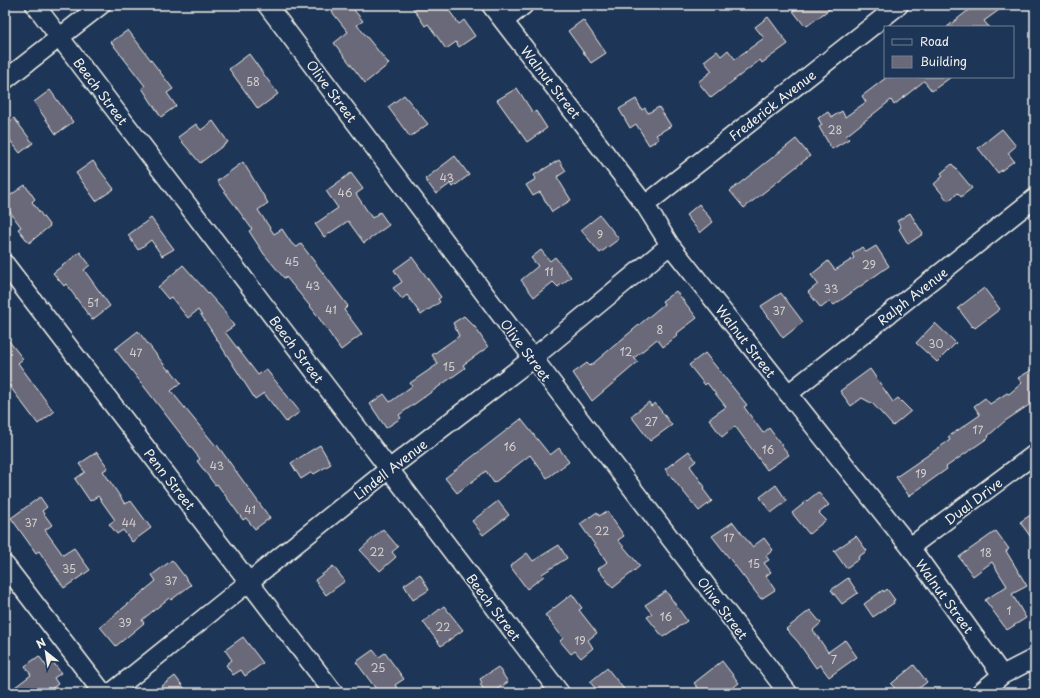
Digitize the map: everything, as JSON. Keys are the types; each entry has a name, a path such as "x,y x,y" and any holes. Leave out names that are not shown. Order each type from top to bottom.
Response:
{"street":[{"name":"Beech Street","path":"35,5 560,693"},
{"path":"5,80 101,5"},
{"name":"Olive Street","path":"267,5 532,358 788,693"},
{"name":"Walnut Street","path":"491,5 645,205 670,245 910,547 1002,675"},
{"path":"504,22 524,5"},
{"name":"Frederick Avenue","path":"645,205 899,5"},
{"name":"Ralph Avenue","path":"788,394 1035,198"},
{"name":"Lindell Avenue","path":"111,693 389,469 532,358 670,245"},
{"name":"Penn Street","path":"5,264 334,693"},
{"name":"Dual Drive","path":"910,547 1035,454"},
{"path":"5,565 103,693"},
{"path":"980,693 1002,675 1035,658"}],"building":[{"path":"340,5 350,5 363,21 357,25 389,64 365,83 334,43 348,32 332,12"},
{"path":"411,5 445,5 459,24 464,20 475,36 459,47 456,42 446,49 428,24 425,26"},
{"path":"801,5 835,5 807,26 805,24 804,25 793,11"},
{"path":"975,5 1006,5 984,21 988,26 948,26"},
{"path":"768,17 788,44 762,63 760,60 711,98 698,82 712,71 704,61 717,51 721,56 728,50 735,59 764,38 755,27"},
{"path":"583,20 606,53 591,63 568,31"},
{"path":"128,30 173,89 167,93 176,106 161,117 142,88 145,86 111,42"},
{"path":"249,54 278,94 258,109 229,69"},
{"path":"886,78 950,78 932,91 924,81 894,105 891,100 846,136 849,139 832,149 819,127 822,125 818,118 828,112 832,117 842,111 845,117 866,102 862,96"},
{"path":"517,88 533,113 536,111 547,128 527,142 497,100"},
{"path":"50,90 73,122 56,134 34,102"},
{"path":"404,95 428,124 410,137 388,107"},
{"path":"636,99 642,110 645,108 648,113 659,107 671,126 656,135 659,139 649,145 636,124 630,128 619,109"},
{"path":"14,118 33,143 20,153 5,134 5,125"},
{"path":"213,121 228,142 200,163 178,137 196,124 201,130"},
{"path":"1002,129 1016,146 1008,153 1014,161 998,173 978,148"},
{"path":"796,139 810,156 744,208 730,191"},
{"path":"455,156 469,175 453,187 450,184 436,194 425,179"},
{"path":"559,160 566,171 557,177 571,200 552,212 540,192 533,196 526,185 536,179 534,175"},
{"path":"93,161 114,189 96,201 76,173"},
{"path":"243,162 268,203 258,210 274,234 282,229 292,244 297,247 301,244 348,306 344,310 362,334 341,350 314,311 286,277 284,278 264,254 249,231 252,229 217,181"},
{"path":"952,164 972,188 961,197 958,193 948,201 934,184 943,176 941,173"},
{"path":"351,173 363,189 356,194 372,218 380,212 389,225 364,243 348,221 324,237 315,224 338,208 326,191"},
{"path":"25,185 35,199 32,202 50,226 29,243 18,229 21,227 5,205 5,199"},
{"path":"699,204 713,222 700,233 686,215"},
{"path":"910,213 923,234 908,244 899,229 901,227 897,221"},
{"path":"600,215 619,239 600,253 581,230"},
{"path":"151,218 174,249 162,256 151,240 138,250 128,235"},
{"path":"876,246 889,266 834,305 830,301 821,308 808,292 818,284 811,275 828,261 835,270 854,258 852,254 862,247 866,252"},
{"path":"541,250 550,261 555,257 571,277 558,287 553,282 534,297 521,280 538,266 531,258"},
{"path":"80,252 90,265 84,270 110,306 92,320 66,284 64,286 53,273"},
{"path":"412,257 441,297 438,299 440,302 421,315 407,295 402,299 393,288 402,282 394,270"},
{"path":"183,265 226,313 234,326 225,332 258,375 266,369 300,412 286,422 264,393 255,399 198,310 188,318 171,297 168,299 158,287"},
{"path":"984,288 1000,309 975,328 973,326 972,327 958,308"},
{"path":"676,291 697,318 676,334 677,336 663,347 657,339 634,358 638,362 592,401 573,373 587,363 590,366 664,304 662,301"},
{"path":"781,293 803,322 783,338 761,306"},
{"path":"464,316 475,327 488,347 463,365 465,368 399,415 401,418 386,428 370,404 384,394 390,402 412,386 410,383 438,364 432,355 459,336 453,323"},
{"path":"935,323 956,343 937,362 916,343"},
{"path":"138,331 169,371 170,369 181,383 171,391 216,446 217,445 270,518 255,529 246,518 243,520 217,484 215,485 197,461 200,459 115,349"},
{"path":"5,336 23,359 18,363 54,412 38,424 5,380"},
{"path":"705,353 747,405 744,407 763,433 769,428 789,455 767,470 735,426 722,437 709,419 726,407 707,383 705,385 689,365"},
{"path":"1035,368 1035,401 1005,421 988,436 989,437 946,467 947,469 909,496 896,477 950,440 948,437 980,415 974,406 985,398 990,404 1007,393 1009,394 1022,383 1018,378"},
{"path":"870,369 893,402 898,398 911,411 893,426 873,404 862,398 851,406 840,391"},
{"path":"649,402 651,406 655,403 672,425 650,441 631,416"},
{"path":"521,419 550,455 559,448 569,462 547,478 530,455 494,483 486,471 457,493 445,478"},
{"path":"320,445 331,464 314,474 312,472 301,479 291,463"},
{"path":"689,451 696,461 690,466 705,487 703,489 712,501 699,511 665,469"},
{"path":"97,452 108,468 103,471 125,504 131,501 151,528 132,542 123,530 117,534 109,524 115,520 98,496 90,501 75,479 85,472 79,464"},
{"path":"776,485 787,501 771,513 760,497"},
{"path":"818,492 829,505 819,513 826,520 809,534 792,513"},
{"path":"40,497 47,507 42,511 52,525 45,530 63,555 74,548 90,570 64,588 39,551 36,553 11,518"},
{"path":"498,501 509,515 483,535 472,521"},
{"path":"607,511 624,536 618,540 640,566 613,588 598,569 607,562 580,524 597,512 599,516"},
{"path":"1035,512 1035,543 1020,522"},
{"path":"733,522 752,547 764,538 773,550 766,556 769,560 764,563 771,572 766,576 775,590 761,599 712,536"},
{"path":"383,529 398,547 392,552 396,557 380,571 360,550"},
{"path":"996,531 1009,549 1006,551 1027,586 1012,594 1026,618 1007,630 985,600 1007,586 992,562 973,576 959,557"},
{"path":"856,536 867,551 846,568 834,551"},
{"path":"559,545 567,558 542,574 544,576 527,589 510,566 527,553 533,561"},
{"path":"172,560 191,585 171,600 169,598 142,620 144,623 116,646 100,627 156,581 152,575"},
{"path":"333,566 345,581 326,595 315,580"},
{"path":"420,574 429,590 413,600 404,585"},
{"path":"848,578 858,593 842,604 831,590"},
{"path":"887,589 895,600 893,601 894,603 873,617 864,604 883,590 884,592"},
{"path":"666,591 687,621 663,637 647,617 652,614 645,605"},
{"path":"572,594 582,608 579,610 597,633 588,640 593,648 581,658 575,651 571,654 560,641 563,638 545,615"},
{"path":"444,606 463,630 441,646 423,622"},
{"path":"810,610 821,623 813,630 828,652 845,640 857,657 829,677 820,665 816,668 798,642 786,629"},
{"path":"243,637 263,663 245,676 241,670 233,675 226,665 232,660 225,650"},
{"path":"373,650 379,657 385,653 404,679 395,685 400,693 379,693 356,662"},
{"path":"39,656 47,667 53,662 61,673 54,678 58,684 46,693 7,693 31,675 25,666"},
{"path":"722,661 739,683 726,693 702,693 694,683"},
{"path":"914,665 927,682 913,693 899,693 891,684"},
{"path":"498,667 508,682 491,693 486,693 480,684 482,683 480,679"},
{"path":"607,668 627,693 599,693 590,682"},
{"path":"175,676 188,693 153,693"}]}
